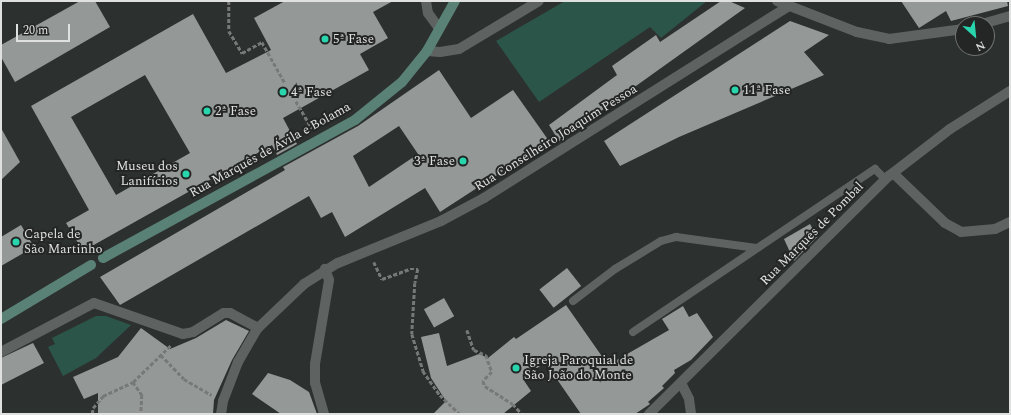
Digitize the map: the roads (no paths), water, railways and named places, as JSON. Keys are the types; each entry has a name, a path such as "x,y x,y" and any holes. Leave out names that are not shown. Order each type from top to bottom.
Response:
{"main road":[{"name":"Rua Marquês de Ávila e Bolama","path":"103,258 355,120 402,82 427,50 438,28 455,1"},
{"path":"1,319 91,265"}],"street":[{"path":"426,1 428,13 438,28"},
{"path":"427,50 440,52 459,49 539,1"},
{"path":"777,1 857,32 889,39 955,29"},
{"name":"Rua Conselheiro Joaquim Pessoa","path":"221,414 223,401 238,362 258,328 304,284 325,269 441,221 484,198 563,150 789,6"},
{"path":"995,20 1010,16"},
{"name":"Rua Marquês de Pombal","path":"649,414 885,180 950,129 1010,91"},
{"path":"893,173 945,223 961,232 995,230 1010,222"},
{"path":"324,414 315,383 315,364 330,280 325,269"},
{"path":"1,352 94,303 183,334 194,332 224,313 230,313 258,328"},
{"path":"681,383 689,399 691,414"}],"lane":[{"path":"633,332 875,169 885,180"},
{"path":"574,300 615,269 661,241 676,237 756,248"}],"place":[{"name":"5ª Fase","path":"325,39"},
{"name":"11ª Fase","path":"735,90"},
{"name":"4ª Fase","path":"283,92"},
{"name":"2ª Fase","path":"207,111"},
{"name":"3ª Fase","path":"463,161"},
{"name":"Museu dos Lanifícios","path":"186,174"},
{"name":"Capela de São Martinho","path":"16,242"},
{"name":"Igreja Paroquial de São João do Monte","path":"516,368"}]}
